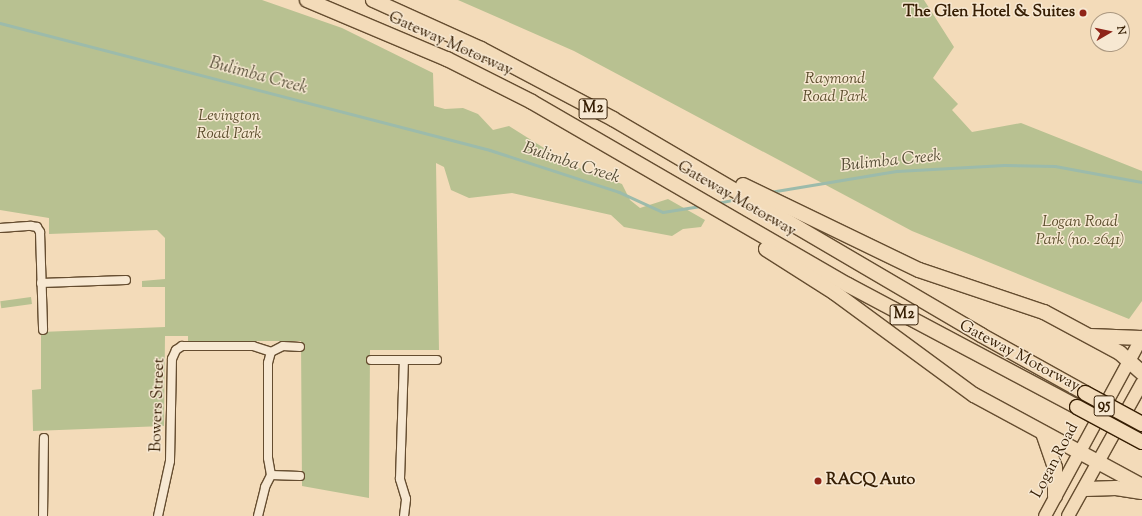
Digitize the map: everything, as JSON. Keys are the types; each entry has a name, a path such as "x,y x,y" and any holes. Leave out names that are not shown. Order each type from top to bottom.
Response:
{"highway":[{"name":"Gateway Motorway","path":"307,0 447,59 490,80 588,133 690,193 729,221 1142,442"},
{"name":"Gateway Motorway","path":"373,0 480,49 726,184 766,202 981,335 1142,424"},
{"path":"766,202 906,264 1024,303 1089,336 1129,360 1142,373"},
{"path":"729,221 817,280 961,386 1043,433 1142,486"},
{"path":"1089,336 1142,337"},
{"path":"1043,433 1055,467 1055,496"},
{"path":"1085,489 1116,488 1142,492"}],"main road":[{"name":"Logan Road","path":"1045,516 1142,337"},
{"name":"95","path":"1068,516 1100,463 1142,384"}],"street":[{"path":"0,228 37,226 43,330"},
{"path":"41,283 126,280"},
{"name":"Bowers Street","path":"158,516 170,461 173,354 182,346 253,346 271,352"},
{"path":"258,516 265,487 271,474 268,458 268,363 271,352 284,346 300,346"},
{"path":"371,360 437,360"},
{"path":"404,360 400,479 406,499 404,516"},
{"path":"43,516 44,438"},
{"path":"271,474 300,476"}],"green space":[{"name":"Levington Road Park","path":"0,0 262,0 342,28 433,73 434,106 445,109 463,108 478,114 493,130 509,126 571,165 622,184 630,200 640,208 668,199 705,220 701,227 683,229 672,236 624,227 611,215 512,193 469,198 451,190 444,167 436,163 439,350 370,350 369,498 302,486 301,341 188,341 188,336 165,336 164,426 33,431 32,390 41,389 41,332 165,327 165,287 142,287 142,281 165,279 165,238 157,230 49,234 49,218 0,210"},
{"name":"Raymond Road Park","path":"458,0 924,0 954,47 933,78 958,104 952,110 972,132 1021,123 1142,171 1142,301 1129,319 912,231 574,51"},
{"path":"31,297 32,304 1,308 0,301"}],"waterway":[{"name":"Bulimba Creek","path":"0,23 490,150 619,192 663,212 702,206"},
{"name":"Bulimba Creek","path":"770,192 897,171 1004,165 1055,166 1142,182"},
{"name":"Bulimba Creek","path":"717,203 738,199"}],"place":[{"name":"The Glen Hotel & Suites","path":"1083,13"},
{"name":"RACQ Auto","path":"818,481"}],"park label":[{"name":"Logan Road Park (no. 2641)","path":"1080,232"}]}
